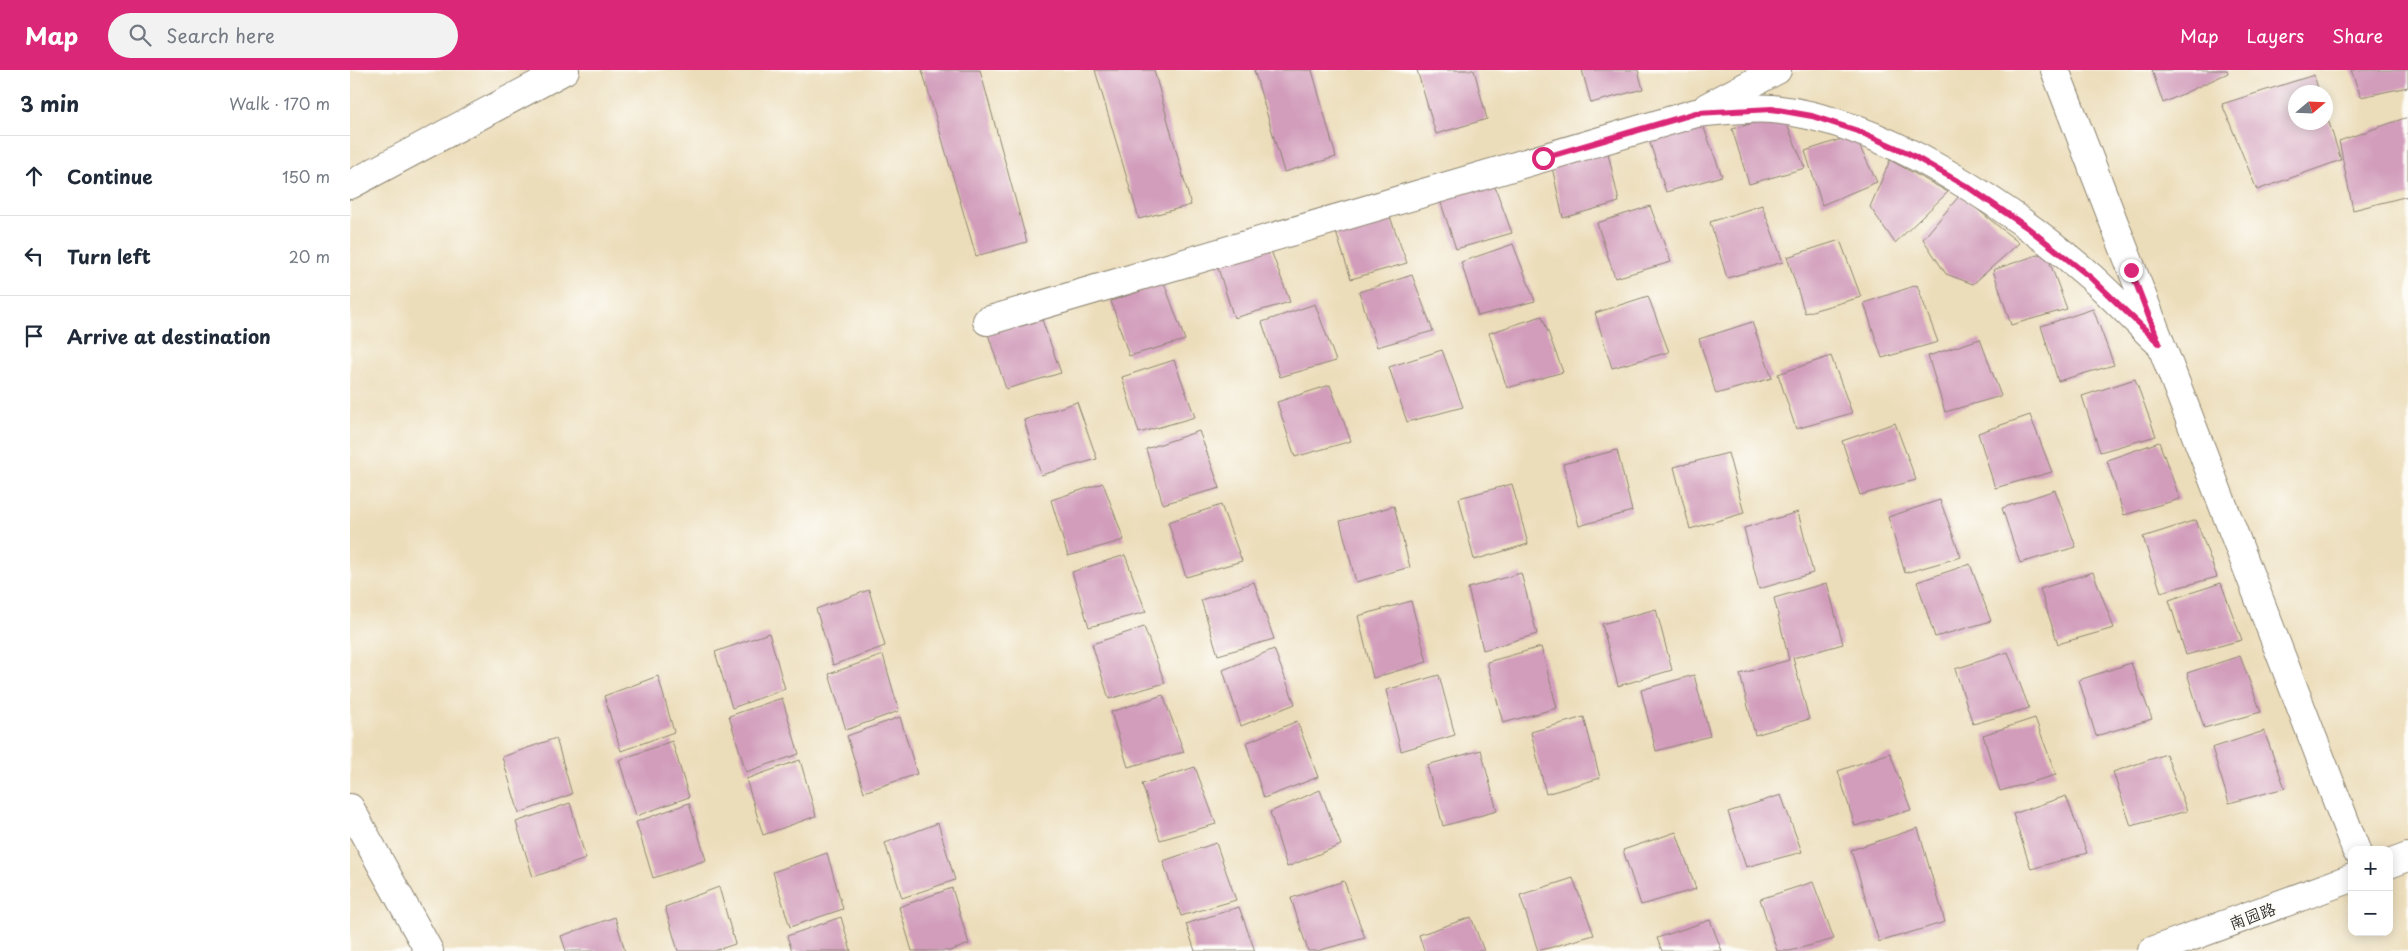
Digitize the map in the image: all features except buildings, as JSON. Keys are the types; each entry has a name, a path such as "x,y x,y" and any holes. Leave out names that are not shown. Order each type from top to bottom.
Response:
{"street":[{"path":"350,186 564,70"},
{"path":"987,321 1696,113 1777,70"},
{"path":"2055,70 2354,846"},
{"path":"1696,113 1772,109 1812,116 1858,131 1910,154 1968,187 2028,228 2090,277 2159,343"},
{"path":"350,808 429,951"},
{"path":"2393,863 2408,857"},
{"name":"南园路","path":"2152,951 2348,879"}],"route":[{"path":"1543,158 1696,113 1772,109 1812,116 1858,131 1910,154 1968,187 2028,228 2090,277 2159,343 2131,270"}]}
